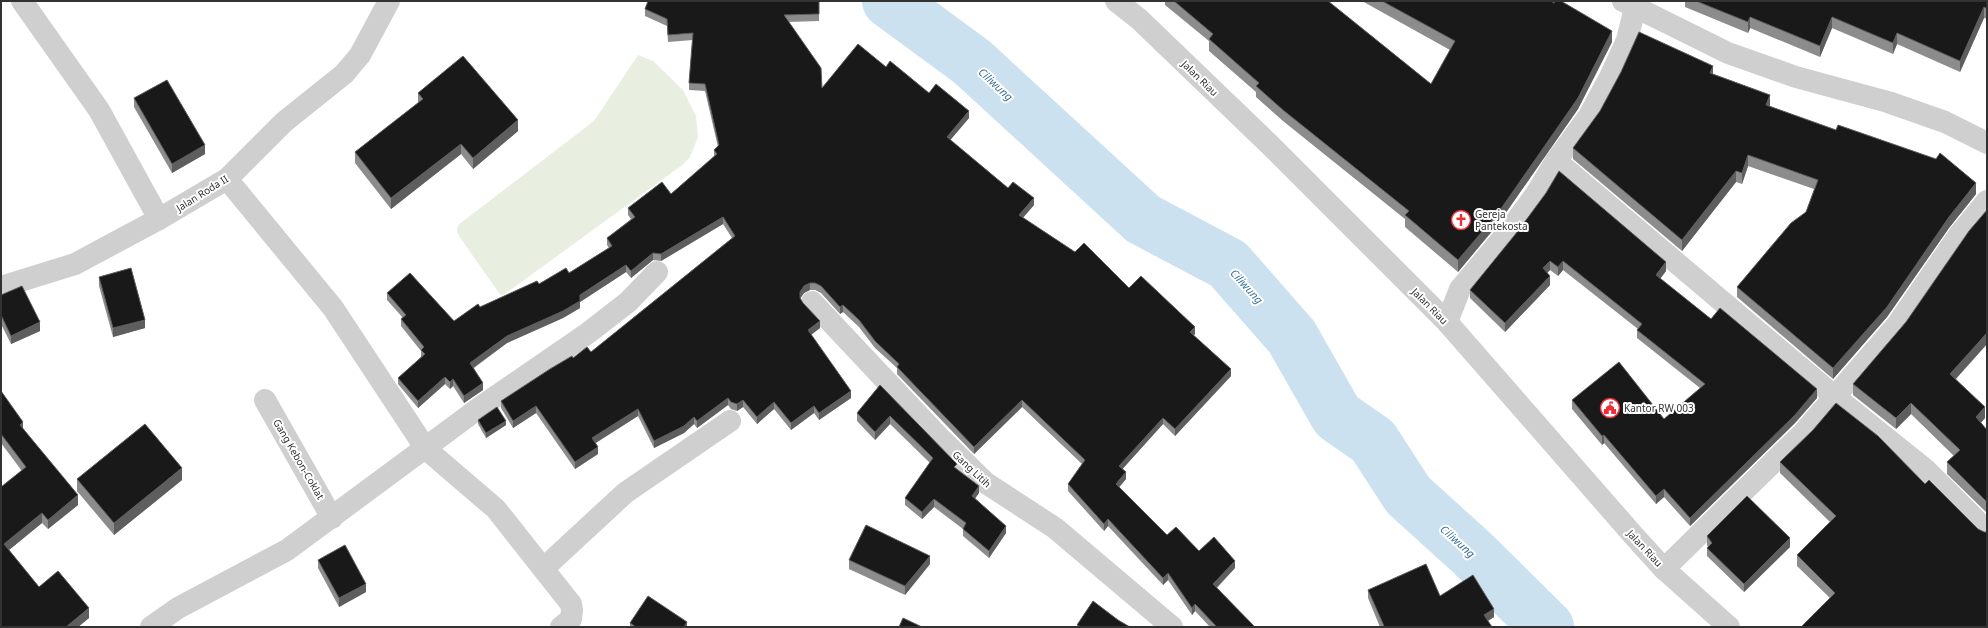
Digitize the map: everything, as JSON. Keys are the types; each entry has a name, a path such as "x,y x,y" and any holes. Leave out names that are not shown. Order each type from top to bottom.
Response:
{"street":[{"path":"22,1 99,110 159,219"},
{"name":"Jalan Roda II","path":"1,287 75,264 159,219 227,179 284,122 344,74 360,55 389,1"},
{"name":"Jalan Riau","path":"1116,1 1139,19 1269,144 1447,322 1634,536 1664,568 1729,627"},
{"path":"1447,322 1460,289 1508,232 1536,194 1556,161 1589,116 1610,77 1627,40 1629,5 1728,53 1796,77 1888,102 1945,122 1987,143"},
{"path":"1556,161 1834,396 1925,469 1987,531"},
{"path":"227,179 333,308 426,449 496,509 571,604 571,619 561,627"},
{"path":"1664,568 1804,432 1897,325 1960,235 1987,201"},
{"path":"151,627 178,608 287,550 426,449 479,408 588,333 628,302 658,272"},
{"name":"Gang Litih","path":"812,302 938,436 986,483 1055,528 1172,627"},
{"name":"Gang Kebon-Coklat","path":"265,400 332,518"},
{"path":"544,568 625,492 730,420"}],"green space":[{"path":"638,55 653,61 683,90 696,116 698,137 690,157 681,166 501,296 459,236 457,231 458,225 594,121"}],"building":[{"path":"648,1 819,1 819,14 784,15 821,68 822,88 858,44 886,67 890,61 929,93 936,84 969,111 947,137 1008,188 1013,182 1034,198 1019,215 1075,252 1084,243 1129,288 1141,276 1195,327 1190,332 1231,369 1175,429 1163,418 1119,466 1126,472 1116,484 1167,535 1176,527 1199,551 1214,537 1235,561 1213,584 1254,626 1253,627 1217,627 1195,604 1192,608 1168,573 1163,578 1108,519 1104,524 1068,484 1085,460 1022,400 974,447 897,367 899,364 875,341 859,320 843,305 840,307 821,286 815,283 810,283 804,286 800,292 800,298 803,303 820,321 808,330 851,391 819,413 814,406 791,423 774,402 757,417 743,400 737,404 731,402 728,398 697,421 694,417 684,426 654,441 638,409 592,438 598,447 575,462 536,406 513,421 501,401 550,369 572,356 573,358 587,347 591,352 735,236 723,217 661,254 653,253 631,271 626,265 580,295 580,301 563,311 507,336 470,363 483,383 464,396 453,379 450,382 445,377 418,401 398,378 425,354 421,350 424,347 401,319 406,315 387,293 410,273 454,321 478,304 480,307 537,281 539,284 566,268 569,273 612,246 607,238 635,217 628,208 662,182 671,194 717,154 714,150 719,145 705,84 689,83 693,33 668,35 667,19 645,9"},
{"path":"1174,1 1328,1 1431,84 1455,41 1382,1 1551,1 1554,3 1555,1 1561,1 1612,31 1578,98 1498,213 1458,260 1405,215 1409,211 1283,110 1256,86 1259,83 1209,39 1213,34"},
{"path":"1696,1 1987,1 1987,9 1984,7 1960,61 1897,33 1893,43 1832,17 1820,46 1750,17 1748,22"},
{"path":"1639,32 1713,66 1710,73 1770,95 1766,105 1836,130 1838,125 1936,159 1940,153 1976,183 1949,217 1887,307 1833,368 1737,287 1791,223 1806,212 1818,180 1748,155 1742,173 1736,171 1682,240 1573,148 1600,111 1621,72"},
{"path":"463,56 518,120 473,158 461,144 391,198 355,152 423,99 418,93"},
{"path":"167,80 205,145 172,164 134,98"},
{"path":"1559,171 1666,262 1656,275 1711,319 1720,308 1817,389 1795,415 1690,518 1664,489 1656,496 1572,400 1619,362 1664,419 1705,384 1637,330 1642,324 1563,261 1558,267 1550,261 1543,268 1550,276 1505,323 1470,290 1518,231 1546,193"},
{"path":"1987,210 1987,333 1950,374 1985,407 1976,417 1987,430 1987,502 1947,462 1960,450 1911,403 1896,418 1853,384 1906,322 1969,231"},
{"path":"131,268 145,320 113,328 99,277"},
{"path":"22,286 40,322 11,336 1,315 1,295"},
{"path":"880,385 957,464 954,467 979,486 972,496 1006,526 989,551 963,529 966,523 934,499 922,512 905,498 933,458 890,416 875,432 857,413"},
{"path":"1,391 23,422 20,425 78,495 48,520 42,513 4,544 39,587 58,571 89,608 66,627 1,627 1,487 26,467 1,434"},
{"path":"1836,403 1878,436 1925,484 1929,480 1978,529 1987,532 1987,627 1801,627 1835,593 1797,555 1836,516 1780,462 1813,430"},
{"path":"497,407 506,421 486,433 478,420"},
{"path":"145,424 182,468 114,523 77,479"},
{"path":"1747,496 1790,538 1744,584 1707,548 1712,543 1707,536"},
{"path":"866,525 930,556 905,586 849,560"},
{"path":"345,545 366,584 339,598 318,560"},
{"path":"1426,564 1440,596 1473,575 1494,609 1484,615 1492,627 1382,627 1384,626 1368,590"},
{"path":"648,596 687,622 684,627 636,627 630,623"},
{"path":"1093,601 1130,627 1081,627 1077,625"},
{"path":"903,618 922,627 899,627"}],"waterway":[{"name":"Ciliwung","path":"889,1 972,62 1143,219 1228,264 1292,337 1337,416 1373,441 1408,495 1472,553 1547,627"}],"place":[{"name":"Gereja Pantekosta","path":"1461,220"},
{"name":"Kantor RW 003","path":"1610,408"}]}
